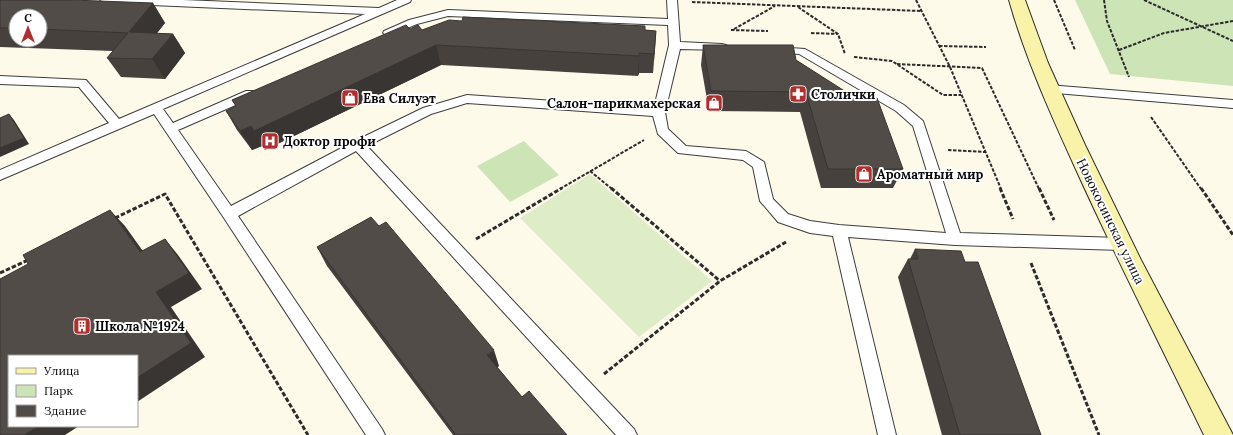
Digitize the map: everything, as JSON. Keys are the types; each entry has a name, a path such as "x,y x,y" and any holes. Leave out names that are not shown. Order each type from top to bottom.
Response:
{"street":[{"name":"Новокосинская улица","path":"1017,0 1028,36 1048,89 1121,244 1219,435"}],"lane":[{"path":"105,0 382,11"},
{"path":"0,175 406,0"},
{"path":"672,0 675,45 659,112 662,131 683,150 746,156 759,165 767,201 783,218 810,227 955,239 1121,244"},
{"path":"377,38 413,22 448,13 673,22"},
{"path":"675,45 730,48"},
{"path":"762,49 801,51 900,108 919,124 955,239"},
{"path":"0,80 82,83 117,125"},
{"path":"170,129 263,88"},
{"path":"1048,89 1233,104"},
{"path":"229,214 358,145 427,111 467,99 659,112"},
{"path":"156,108 229,214 376,435"},
{"path":"358,145 628,435"},
{"path":"839,230 887,435"}],"path":[{"path":"672,0 921,11 916,0"},
{"path":"1054,0 1074,50"},
{"path":"1104,0 1107,21 1136,96 1233,235"},
{"path":"1144,0 1203,26 1233,42"},
{"path":"734,30 775,5"},
{"path":"797,6 838,34 846,56"},
{"path":"1119,50 1164,33 1233,21"},
{"path":"726,29 771,31"},
{"path":"808,33 838,34"},
{"path":"939,46 986,47"},
{"path":"854,57 892,61 943,95 961,95"},
{"path":"897,64 982,68 1057,226"},
{"path":"457,251 590,171 662,131"},
{"path":"590,171 720,281"},
{"path":"115,218 165,194 308,435"},
{"path":"584,388 720,281 810,227"},
{"path":"0,273 29,260"}],"green space":[{"path":"1075,0 1233,0 1233,86 1110,74"},
{"path":"524,141 559,175 510,202 477,166"},
{"path":"590,174 712,281 639,337 520,218"}],"building":[{"path":"0,0 72,0 153,3 129,32 173,34 152,59 107,58 128,33 48,29 48,8 8,8 8,28 0,28"},
{"path":"463,17 645,26 645,30 656,31 654,54 639,53 639,56 436,45 254,131 251,126 240,131 226,111 236,106 232,100 406,25 410,29 418,25 422,30 449,20 462,21"},
{"path":"703,45 793,45 796,60 854,97 877,98 903,169 828,169 806,92 711,91"},
{"path":"9,114 24,138 0,148 0,118"},
{"name":"Школа №1924","path":"110,210 140,252 165,239 189,273 156,292 191,343 138,377 138,355 8,355 8,427 36,427 24,435 0,435 0,279 28,264 23,255"},
{"path":"371,217 379,226 386,222 494,350 487,355 522,397 529,391 567,435 456,435 317,247"},
{"path":"915,249 961,251 965,262 978,262 1041,435 960,435 908,259 918,259"}],"place":[{"name":"Столички","path":"798,94"},
{"name":"Ева Силуэт","path":"350,98"},
{"name":"Салон-парикмахерская","path":"714,103"},
{"name":"Доктор профи","path":"270,141"},
{"name":"Ароматный мир","path":"864,174"},
{"name":"Школа №1924","path":"82,326"}]}
